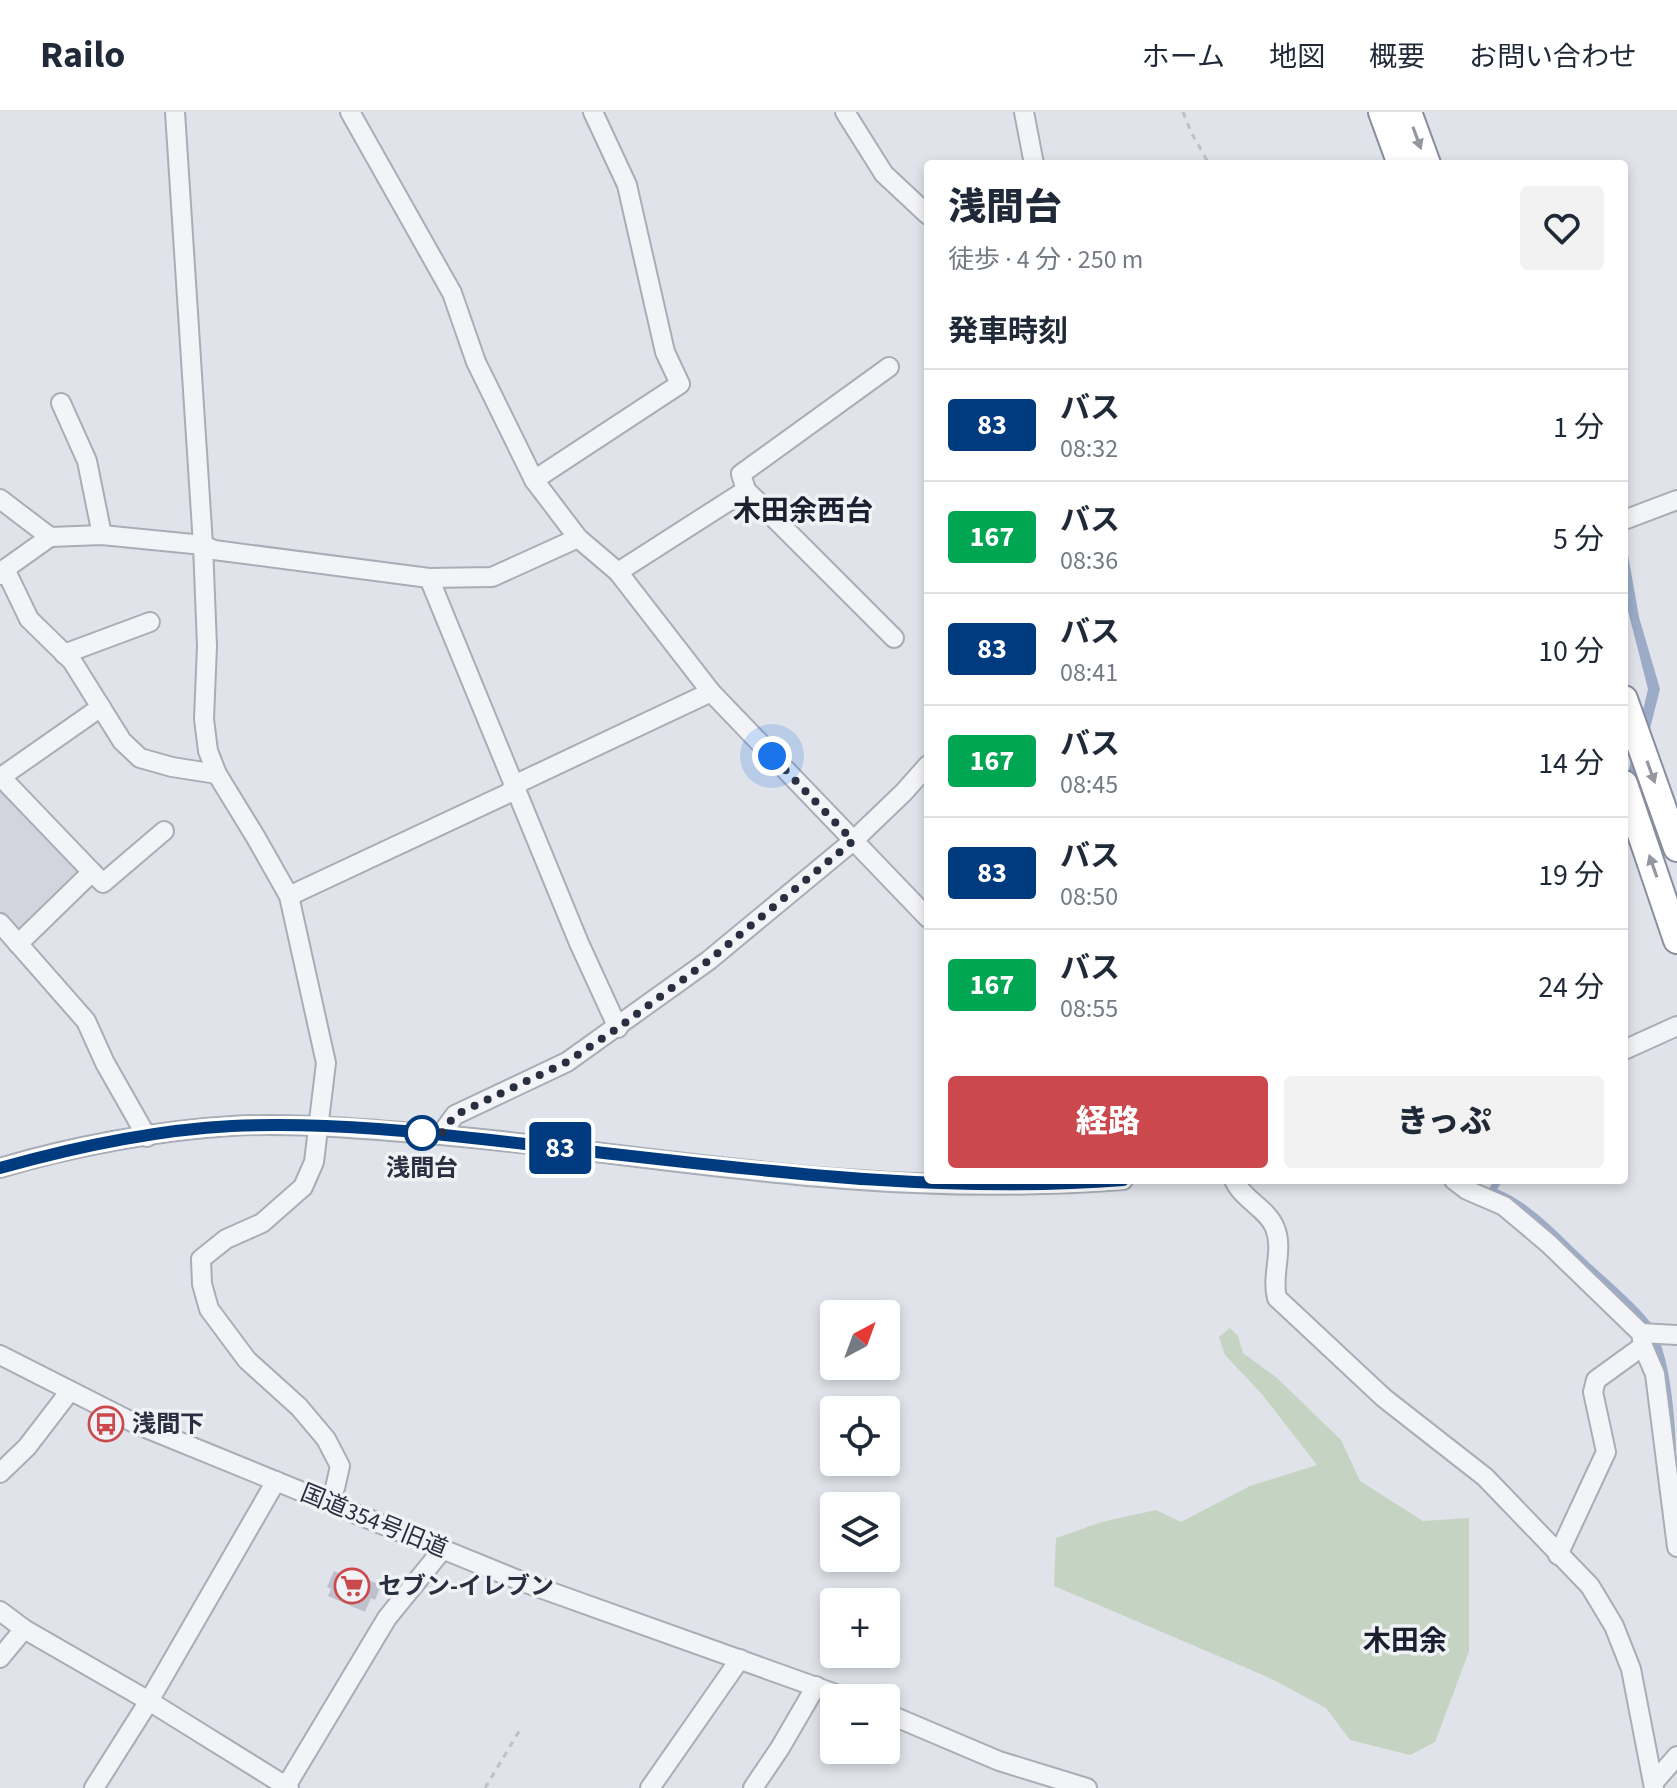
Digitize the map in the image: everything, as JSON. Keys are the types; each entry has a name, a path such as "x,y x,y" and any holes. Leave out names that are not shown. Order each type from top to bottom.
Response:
{"highway":[{"path":"1382,112 1400,160"},
{"path":"1408,112 1426,160"},
{"path":"1628,710 1677,848"},
{"path":"1628,796 1677,940"}],"street":[{"path":"175,112 185,224 203,545 207,646 204,719 208,751 217,774 289,896 326,1063 314,1162 303,1187 262,1223 226,1239 201,1259 202,1284 209,1309 247,1360 299,1407 326,1439 340,1466 335,1488 326,1502"},
{"path":"350,112 452,293 476,362 534,480 578,538 618,572 711,692 924,914"},
{"path":"534,480 680,384 665,352 627,185 593,112"},
{"path":"845,112 884,174 924,211"},
{"path":"1024,112 1033,160"},
{"path":"889,367 741,474 746,490 894,638"},
{"path":"61,403 87,461 102,535"},
{"path":"618,572 746,490"},
{"path":"0,499 50,537"},
{"path":"1628,518 1677,500"},
{"path":"217,774 140,758 122,741 84,679 29,619 3,572 50,537 102,535 203,545 214,550 429,578 492,577 578,538"},
{"path":"429,578 579,943 618,1028"},
{"path":"64,654 150,622"},
{"path":"289,896 509,793 514,785 711,692"},
{"path":"101,707 1,776 103,883 164,831"},
{"path":"441,1134 455,1115 567,1062 708,961 853,841 924,770"},
{"path":"18,944 92,872"},
{"path":"0,923 86,1021 105,1063 147,1137"},
{"path":"1628,1048 1677,1026"},
{"path":"0,1168 53,1153 147,1137 232,1126 320,1126 441,1134 857,1180 928,1185 1057,1184"},
{"path":"1235,1184 1274,1225 1278,1242 1274,1288 1277,1298 1384,1398 1485,1477 1590,1586 1602,1603 1631,1669 1655,1784"},
{"path":"1459,1184 1504,1206 1549,1244 1642,1339 1655,1374 1677,1547"},
{"path":"1558,1555 1606,1452 1593,1392 1596,1380 1642,1339 1677,1335"},
{"name":"国道354号旧道","path":"0,1355 136,1424 523,1582 820,1688"},
{"path":"0,1473 27,1447 70,1391"},
{"path":"94,1788 149,1701 276,1481"},
{"path":"0,1611 24,1629 149,1701 286,1787 379,1629 443,1549"},
{"path":"0,1658 24,1629"},
{"path":"650,1788 740,1659"},
{"path":"753,1788 816,1686"},
{"path":"900,1719 999,1761 1083,1787"},
{"path":"1655,1784 1677,1756"}],"path":[{"path":"1183,112 1207,160"},
{"path":"485,1788 521,1728"}],"shaded area":[{"path":"0,783 81,868 80,877 20,932 0,914"}],"green space":[{"path":"1230,1328 1238,1336 1243,1353 1277,1378 1341,1440 1360,1481 1423,1521 1469,1518 1469,1651 1435,1742 1410,1755 1350,1740 1326,1708 1270,1678 1054,1586 1056,1538 1102,1522 1156,1510 1181,1522 1250,1486 1317,1465 1261,1393 1225,1355 1219,1337"}],"water":[{"path":"1628,555 1639,617 1660,689 1628,816 1628,773 1648,689 1628,611"},
{"path":"1492,1184 1500,1184 1497,1189 1541,1217 1650,1322 1666,1361 1674,1412 1677,1509 1648,1340 1487,1191"}],"building":[{"path":"334,1571 347,1576 349,1572 381,1585 375,1600 371,1598 365,1612 328,1596 331,1589 327,1587"}],"bus line":[{"name":"83","path":"0,1168 53,1153 188,1130 232,1126 320,1126 441,1134 843,1179 928,1185 1057,1184"}],"place":[{"name":"浅間台","path":"422,1133"},
{"name":"浅間下","path":"106,1424"},
{"name":"セブン-イレブン","path":"352,1586"}],"district":[{"name":"木田余西台","path":"803,511"},
{"name":"木田余","path":"1405,1641"}],"route":[{"path":"422,1133 411,1132 441,1134 455,1115 567,1062 618,1028 708,961 853,841 772,756"}]}
